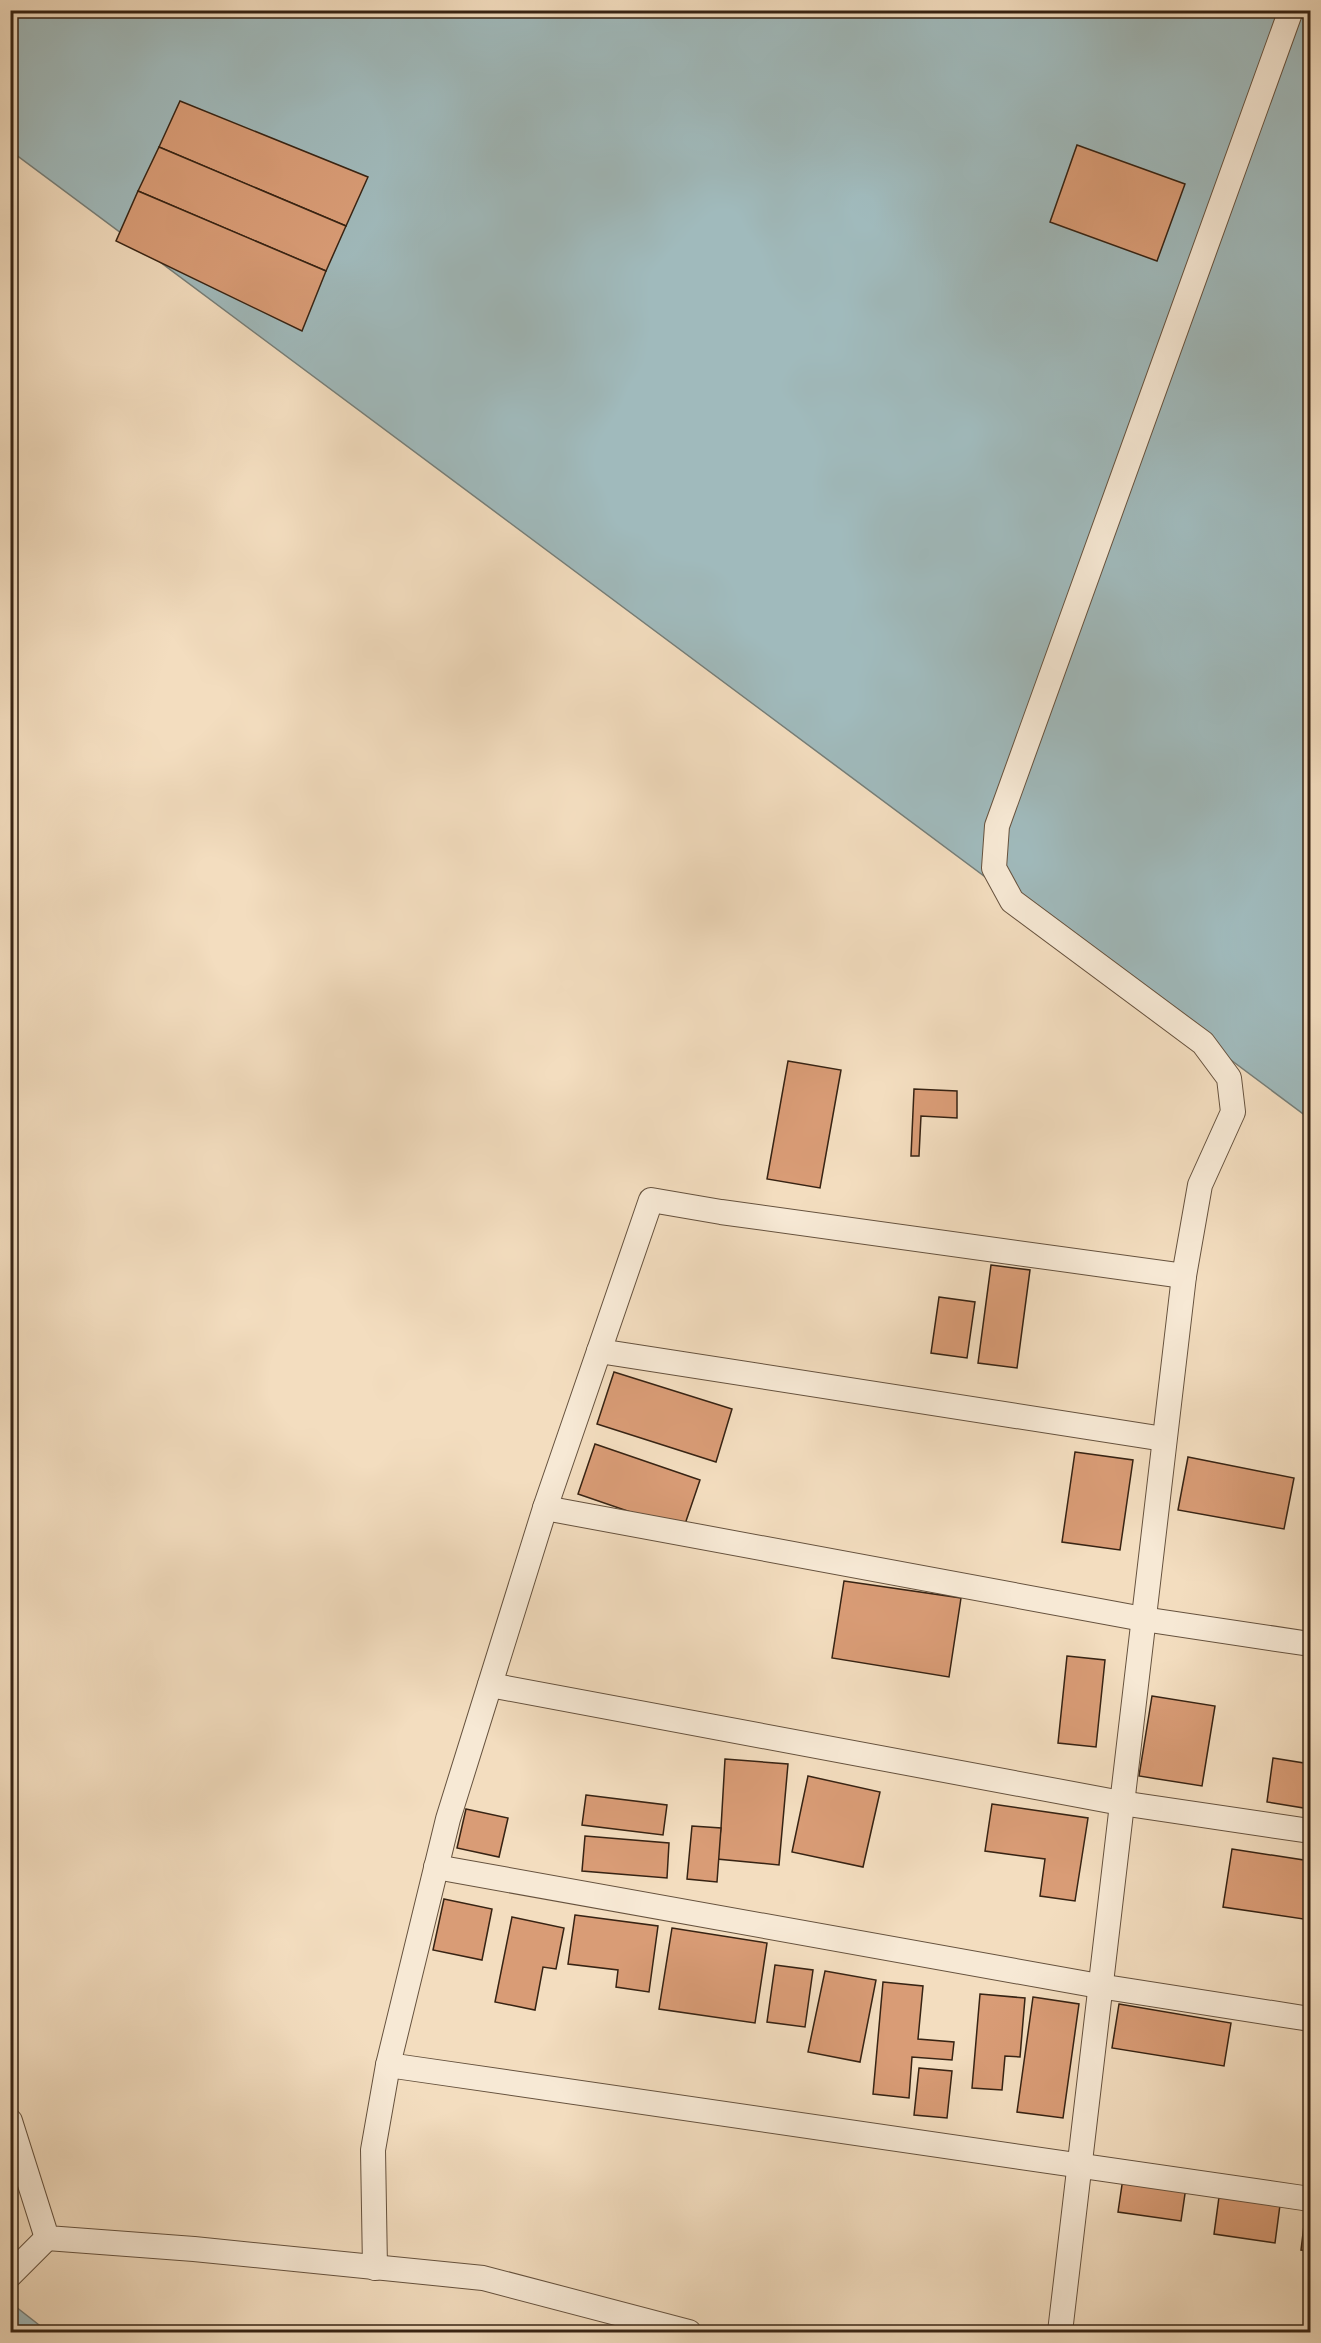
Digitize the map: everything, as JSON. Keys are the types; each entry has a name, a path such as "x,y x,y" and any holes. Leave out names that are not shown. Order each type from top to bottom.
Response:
{"lane":[{"path":"1060,2332 1184,1276 1200,1185 1233,1112 1228,1077 1203,1043 1012,902 993,868 997,826 1291,10"},
{"path":"375,2268 373,2150 388,2065 448,1819 545,1508 651,1200 721,1212 1184,1276"},
{"path":"599,1351 1164,1439"},
{"path":"545,1508 1143,1619 1311,1644"},
{"path":"490,1685 1121,1803 1311,1831"},
{"path":"436,1868 1100,1986 1311,2019"},
{"path":"388,2065 1311,2199"},
{"path":"10,2121 47,2238"},
{"path":"10,2275 47,2238 194,2249 483,2278 689,2332"}],"water":[{"path":"10,11 1310,11 1310,1119 11,151"},
{"path":"11,2303 48,2332 11,2332"}],"building":[{"path":"180,101 368,177 346,226 159,147"},
{"path":"1077,145 1185,184 1157,261 1050,222"},
{"path":"159,147 346,226 326,271 138,191"},
{"path":"138,191 326,271 302,331 116,241"},
{"path":"788,1061 841,1070 820,1188 767,1179"},
{"path":"914,1089 957,1091 957,1118 921,1116 919,1156 911,1156"},
{"path":"991,1265 1030,1270 1017,1368 978,1363"},
{"path":"939,1297 975,1302 967,1358 931,1353"},
{"path":"614,1372 732,1409 716,1462 597,1424"},
{"path":"595,1444 700,1480 683,1530 578,1494"},
{"path":"1075,1452 1133,1460 1120,1550 1062,1542"},
{"path":"1188,1457 1294,1478 1284,1529 1178,1510"},
{"path":"844,1581 961,1598 949,1677 832,1658"},
{"path":"1067,1656 1105,1660 1096,1747 1058,1743"},
{"path":"1152,1696 1215,1706 1202,1786 1139,1776"},
{"path":"1273,1758 1310,1764 1310,1809 1267,1802"},
{"path":"725,1759 788,1764 779,1865 717,1859"},
{"path":"808,1776 880,1792 863,1867 792,1852"},
{"path":"586,1795 667,1805 663,1835 582,1825"},
{"path":"992,1804 1088,1818 1075,1901 1040,1896 1045,1859 985,1851"},
{"path":"466,1809 508,1818 499,1857 457,1848"},
{"path":"692,1826 721,1828 717,1882 687,1879"},
{"path":"585,1836 669,1843 667,1878 582,1871"},
{"path":"1232,1849 1310,1861 1310,1920 1223,1907"},
{"path":"444,1899 492,1909 482,1960 433,1950"},
{"path":"575,1915 658,1926 649,1992 616,1987 618,1970 568,1964"},
{"path":"512,1917 564,1928 556,1969 543,1967 535,2010 495,2002"},
{"path":"672,1928 767,1943 755,2023 659,2009"},
{"path":"775,1965 813,1970 805,2027 767,2022"},
{"path":"825,1971 876,1980 860,2062 808,2052"},
{"path":"883,1982 923,1986 918,2039 954,2042 952,2060 912,2057 909,2098 873,2094"},
{"path":"980,1994 1025,1998 1020,2057 1005,2056 1002,2090 972,2088"},
{"path":"1033,1997 1079,2004 1063,2118 1017,2112"},
{"path":"1119,2004 1231,2023 1224,2066 1112,2048"},
{"path":"919,2068 952,2071 947,2118 914,2115"},
{"path":"1123,2178 1186,2187 1181,2221 1118,2212"},
{"path":"1219,2197 1280,2205 1275,2243 1214,2234"},
{"path":"1306,2209 1310,2209 1310,2251 1301,2250"}]}
